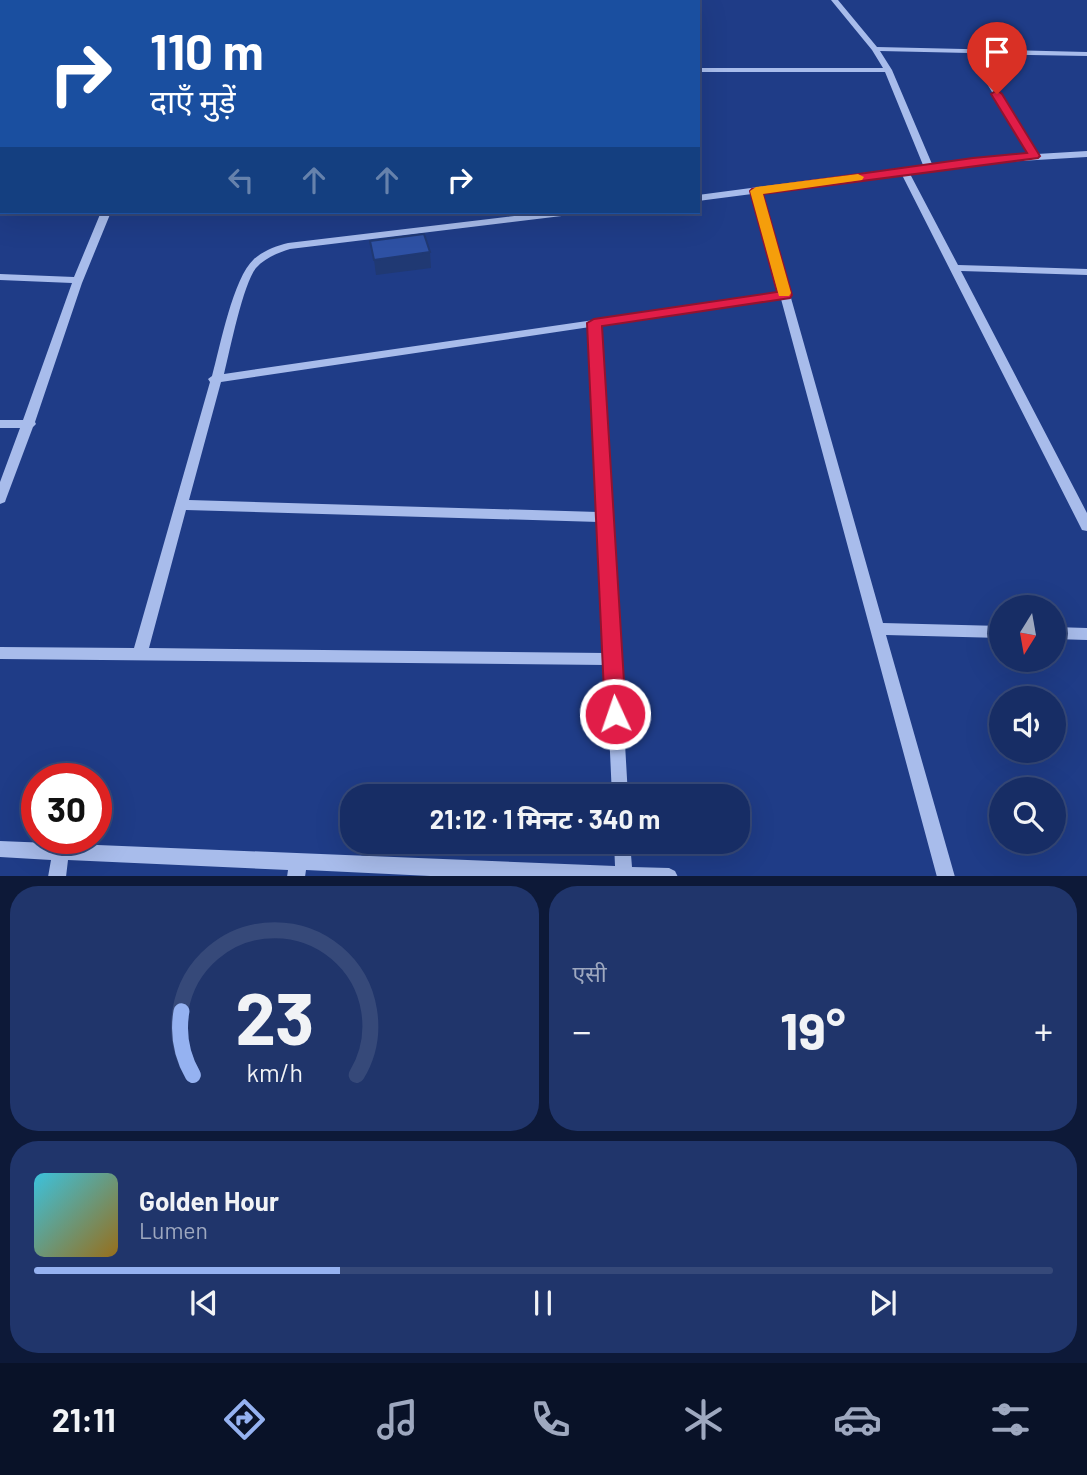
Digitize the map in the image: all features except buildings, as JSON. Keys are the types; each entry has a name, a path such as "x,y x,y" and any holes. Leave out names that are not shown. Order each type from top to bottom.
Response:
{"street":[{"path":"834,0 875,49 887,69 929,167"},
{"path":"875,49 1087,54"},
{"path":"972,52 1034,156"},
{"path":"700,70 887,69"},
{"path":"700,198 929,167 1087,153"},
{"path":"904,171 1087,526"},
{"path":"756,191 946,876"},
{"path":"0,499 30,424 77,280 105,214"},
{"path":"140,653 214,379 251,265 262,257 288,247 500,216 535,214"},
{"path":"954,268 1087,272"},
{"path":"0,277 77,280"},
{"path":"214,379 785,295"},
{"path":"594,323 619,784"},
{"path":"0,424 30,424"},
{"path":"180,505 605,517"},
{"path":"877,629 989,632"},
{"path":"1066,633 1087,634"},
{"path":"0,653 612,659"},
{"path":"0,849 21,850"},
{"path":"57,876 61,854"},
{"path":"89,854 297,869 646,876"},
{"path":"623,854 624,875"}],"slow traffic":[{"path":"784,293 756,191 858,177"}],"route":[{"path":"615,714 594,323 785,295 756,191 973,161 1034,156 997,94"}]}
